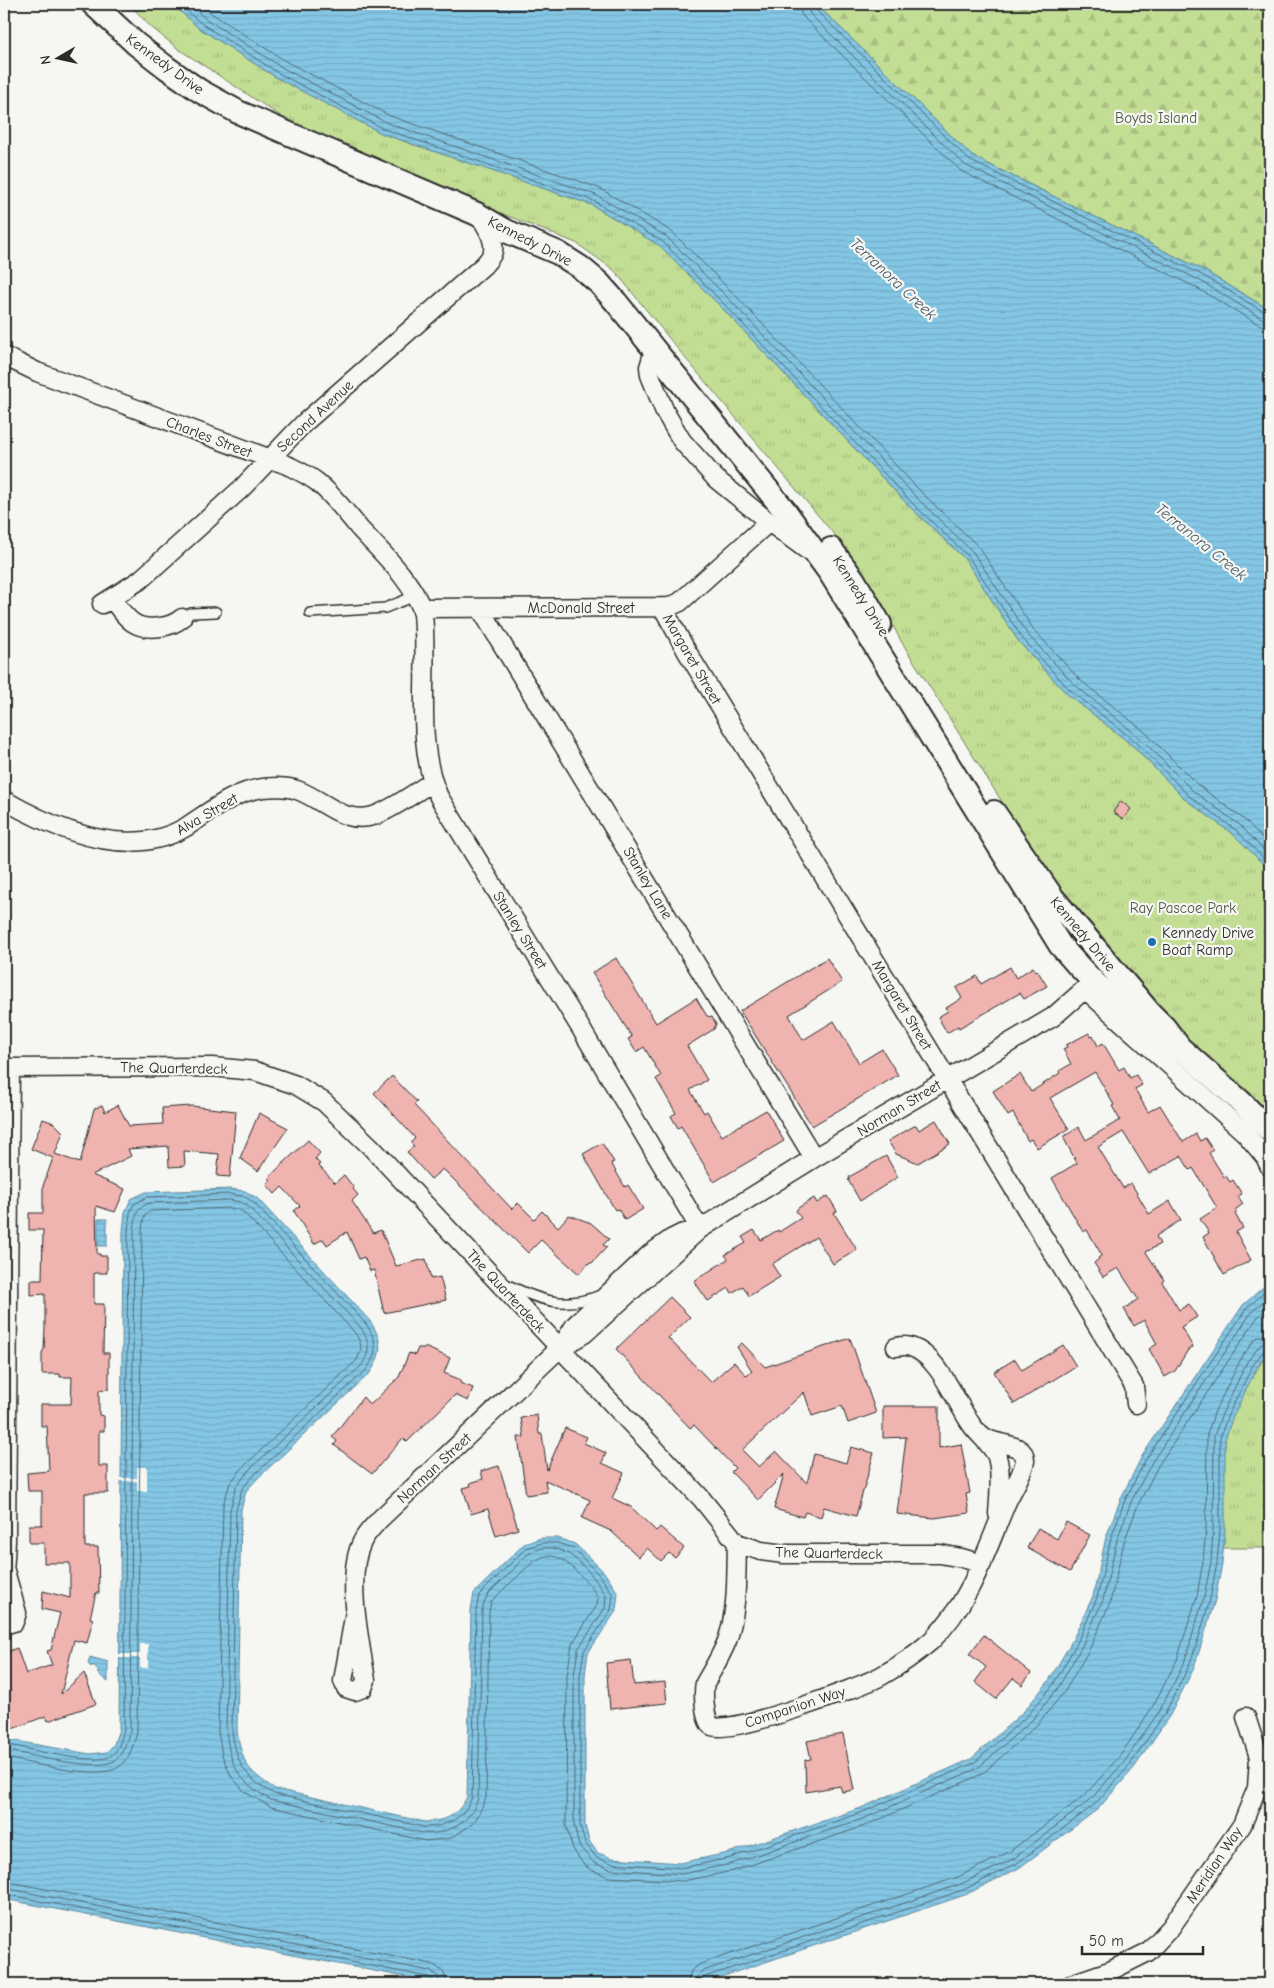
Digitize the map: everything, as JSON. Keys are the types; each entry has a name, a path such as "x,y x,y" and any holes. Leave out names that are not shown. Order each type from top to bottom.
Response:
{"street":[{"name":"Kennedy Drive","path":"93,4 136,44 200,90 238,112 477,214 506,231 558,253 580,267 599,283 785,511 840,588 1060,945 1089,986 1180,1048"},
{"name":"Kennedy Drive","path":"115,4 124,15 161,45 300,137"},
{"name":"Kennedy Drive","path":"477,214 509,222 568,248 589,261 607,276 744,447 824,540 854,580 942,737 1052,898 1180,1048 1270,1131"},
{"name":"Second Avenue","path":"182,618 168,626 142,628 107,601 140,580 242,488 304,423 484,265 494,248 483,221 477,214"},
{"path":"654,351 649,367 650,375 665,412 682,440 702,466 769,522 814,556 840,588"},
{"name":"Charles Street","path":"4,356 37,372 270,459 305,474 323,488 394,567 418,602"},
{"name":"McDonald Street","path":"418,602 480,608 663,608 680,602 769,522"},
{"name":"Stanley Street","path":"418,602 424,635 426,748 432,782 452,820 580,1027 700,1229"},
{"name":"Stanley Lane","path":"480,608 814,1158"},
{"name":"Margaret Street","path":"663,608 690,657 946,1080 1134,1386 1136,1404"},
{"name":"Alva Street","path":"4,800 22,810 86,836 107,840 140,842 172,835 227,800 261,788 278,787 294,789 340,814 360,818 377,815 432,782"},
{"path":"1036,874 1045,900 1058,922 1096,971 1097,976 1089,986 1245,1133 1270,1167"},
{"name":"Norman Street","path":"355,1611 356,1556 366,1535 379,1520 560,1348 584,1334 700,1229 814,1158 1053,1017 1089,986"},
{"name":"The Quarterdeck","path":"7,1068 212,1067 255,1071 296,1085 324,1102 350,1126 701,1498 737,1543 761,1551 784,1554 940,1554 982,1564"},
{"path":"4,1625 14,1622 17,1613 4,1572 7,1068"},
{"name":"Norman Street","path":"560,1348 575,1325 650,1254 681,1234 700,1229"},
{"name":"Companion Way","path":"896,1347 911,1347 930,1359 977,1431 994,1450 999,1466 998,1512 994,1534"},
{"name":"Companion Way","path":"737,1543 736,1599 732,1623 726,1642 705,1683 704,1689 708,1722 718,1728 743,1725 868,1682 894,1668 920,1650 948,1622 968,1592 982,1564 1023,1469 1025,1456 1018,1448 989,1440 977,1431"},
{"name":"Meridian Way","path":"1071,1984 1112,1970 1148,1952 1171,1927 1242,1825 1257,1788 1259,1757 1246,1716"}],"lane":[{"name":"McDonald Street","path":"310,613 385,608 418,602"},
{"path":"182,618 191,613 216,612"},
{"path":"492,1276 527,1294 548,1302 563,1303 594,1298 609,1292"}],"green space":[{"name":"Ray Pascoe Park","path":"129,4 172,4 199,28 277,78 383,134 592,205 660,246 722,308 910,507 965,559 1019,642 1066,693 1133,746 1185,799 1234,835 1270,871 1270,1117 1151,1008 1013,825 1007,810 901,641 876,593 864,582 849,561 843,545 681,353 614,270 576,243 420,181 291,123 177,48 151,27"},
{"name":"Boyds Island","path":"816,4 1270,4 1270,310 1205,271 972,156"},
{"path":"1270,1350 1270,1548 1223,1548 1224,1454 1227,1432 1243,1394"}],"water":[{"name":"Terranora Creek","path":"172,4 816,4 972,156 1205,271 1270,310 1270,871 1234,835 1185,799 1133,746 1066,693 1019,642 965,559 910,507 722,308 660,246 592,205 383,134 277,78 199,28"},
{"path":"231,1189 245,1191 257,1198 370,1321 377,1335 380,1347 377,1359 370,1373 258,1478 246,1491 241,1510 237,1731 244,1759 248,1766 258,1777 275,1789 425,1822 439,1820 455,1813 467,1797 471,1610 474,1593 524,1544 541,1538 558,1538 575,1544 604,1572 618,1593 616,1611 588,1653 585,1675 585,1825 589,1841 598,1853 612,1858 680,1863 728,1853 861,1808 971,1759 1024,1711 1048,1682 1072,1641 1093,1596 1106,1537 1121,1498 1142,1456 1243,1305 1270,1281 1270,1350 1257,1367 1232,1419 1225,1440 1225,1530 1222,1564 1215,1600 1194,1668 1170,1715 1134,1768 1098,1809 1019,1868 965,1895 700,1984 441,1984 4,1899 4,1739 90,1754 107,1752 114,1744 119,1729 123,1231 125,1212 131,1199 146,1192"},
{"path":"98,1219 107,1219 107,1246 98,1246"},
{"path":"90,1657 108,1662 108,1682 97,1673 99,1672 93,1665 91,1667 88,1664"}],"pier":[{"path":"137,1467 147,1467 147,1491 137,1491 137,1481 118,1481 118,1478 137,1478"},
{"path":"140,1644 148,1644 148,1668 140,1668 140,1658 119,1658 119,1654 140,1654"}],"building":[{"path":"1121,801 1131,809 1123,819 1113,812"},
{"path":"616,958 656,1023 696,998 707,1016 712,1017 716,1024 714,1029 687,1046 707,1080 690,1090 704,1113 707,1111 722,1136 766,1110 784,1141 714,1182 681,1126 678,1128 671,1116 676,1113 656,1079 661,1076 644,1047 636,1052 628,1039 632,1037 592,973"},
{"path":"827,958 842,982 789,1015 803,1040 834,1021 859,1063 882,1049 898,1075 812,1126 740,1011"},
{"path":"1010,967 1016,978 1033,967 1047,986 1024,999 1020,993 947,1033 938,1017 948,1011 946,1008 962,998 956,988 977,976 981,984"},
{"path":"1089,1033 1091,1037 1093,1036 1098,1046 1103,1043 1119,1070 1124,1067 1130,1078 1136,1075 1142,1085 1135,1089 1148,1112 1160,1105 1183,1142 1196,1134 1200,1141 1205,1138 1213,1150 1209,1153 1224,1177 1226,1176 1230,1182 1233,1180 1242,1194 1238,1196 1243,1204 1235,1210 1237,1212 1235,1214 1243,1228 1236,1232 1251,1260 1224,1275 1203,1237 1209,1233 1200,1219 1217,1208 1193,1168 1190,1170 1181,1156 1149,1174 1123,1132 1098,1147 1123,1188 1131,1183 1149,1214 1170,1201 1181,1220 1156,1236 1160,1244 1146,1252 1164,1280 1162,1282 1179,1310 1189,1304 1197,1317 1181,1327 1193,1347 1188,1350 1175,1371 1165,1377 1149,1349 1157,1344 1144,1320 1134,1326 1124,1309 1138,1299 1118,1268 1103,1277 1094,1263 1101,1256 1100,1252 1087,1230 1083,1232 1052,1178 1077,1163 1063,1137 1079,1127 1086,1140 1120,1120 1112,1106 1114,1105 1095,1072 1050,1098 1069,1129 1037,1148 1031,1139 1028,1141 1013,1113 1008,1116 993,1091 1020,1074 1031,1092 1071,1064 1063,1049 1067,1047 1066,1045"},
{"path":"392,1076 417,1102 414,1105 512,1209 518,1203 534,1219 542,1211 558,1227 569,1215 591,1223 609,1239 603,1245 607,1247 579,1274 541,1240 528,1253 443,1169 431,1179 407,1152 414,1146 411,1143 415,1138 374,1093"},
{"path":"102,1105 105,1112 118,1105 129,1126 163,1124 162,1108 191,1106 236,1111 230,1177 217,1176 219,1154 184,1151 185,1166 169,1167 168,1146 128,1149 131,1156 92,1175 125,1189 115,1212 96,1206 97,1254 107,1256 107,1273 94,1273 94,1304 104,1304 103,1353 109,1353 109,1389 99,1390 99,1415 104,1416 104,1431 99,1431 99,1466 108,1466 108,1493 85,1493 85,1547 98,1547 99,1593 96,1593 90,1618 93,1619 87,1643 74,1640 61,1694 84,1673 96,1704 48,1721 46,1716 15,1728 4,1729 4,1653 17,1648 26,1674 52,1665 47,1651 51,1650 60,1613 42,1609 43,1591 70,1598 70,1563 44,1563 44,1543 29,1543 29,1525 42,1525 42,1491 28,1491 27,1473 49,1471 47,1426 41,1426 41,1404 71,1404 72,1377 60,1377 60,1374 42,1374 45,1294 31,1295 31,1280 42,1280 43,1230 29,1230 29,1213 43,1213 43,1186 53,1158 31,1149 43,1119 54,1123 63,1132 55,1154 80,1163 94,1109"},
{"path":"259,1113 288,1128 258,1171 240,1158"},
{"path":"936,1120 950,1144 918,1163 896,1154 888,1141 916,1125 919,1130"},
{"path":"308,1140 320,1153 315,1159 320,1164 318,1165 335,1183 344,1175 354,1188 358,1195 352,1201 373,1233 381,1230 396,1266 426,1259 431,1279 440,1277 446,1300 384,1313 374,1270 370,1271 364,1257 359,1259 347,1232 327,1245 323,1239 314,1244 294,1211 300,1206 282,1187 275,1194 267,1185 271,1180 268,1178"},
{"path":"602,1143 614,1162 611,1163 625,1187 628,1185 643,1209 625,1220 618,1209 615,1210 583,1154"},
{"path":"886,1156 898,1177 860,1201 848,1180 850,1179 849,1177"},
{"path":"828,1196 837,1211 834,1213 857,1250 833,1264 816,1237 772,1264 780,1277 749,1296 743,1286 732,1293 729,1288 708,1301 694,1281 728,1259 725,1255 746,1243 742,1237 754,1230 761,1240 778,1230 779,1232 801,1218 796,1211 798,1208 814,1198 817,1203"},
{"path":"670,1297 690,1317 668,1338 711,1382 734,1362 747,1376 752,1371 737,1347 742,1343 765,1367 850,1338 876,1413 848,1423 842,1406 812,1416 804,1392 742,1450 759,1467 776,1451 807,1483 814,1454 846,1463 851,1447 874,1453 856,1516 824,1507 821,1517 805,1512 803,1517 774,1509 784,1474 758,1500 731,1472 735,1468 694,1425 690,1428 616,1349"},
{"path":"1063,1345 1076,1366 1014,1404 994,1372 1015,1359 1022,1370"},
{"path":"418,1348 427,1348 450,1358 444,1373 461,1380 460,1383 473,1388 468,1401 455,1395 407,1442 403,1438 372,1474 334,1445 337,1441 332,1437 363,1397 370,1405 399,1377 409,1353 415,1355"},
{"path":"883,1406 939,1406 939,1448 961,1444 970,1493 966,1494 969,1513 934,1518 897,1514 906,1437 883,1438"},
{"path":"537,1415 539,1434 542,1434 547,1470 565,1428 587,1437 584,1443 606,1453 602,1463 624,1473 612,1498 631,1507 656,1531 660,1527 684,1548 675,1558 669,1553 661,1561 647,1548 639,1557 611,1531 582,1518 590,1500 545,1480 547,1492 526,1495 518,1437 524,1437 521,1418"},
{"path":"499,1466 518,1529 496,1536 488,1509 471,1514 463,1488 471,1486 470,1483 483,1479 481,1471"},
{"path":"1066,1522 1090,1535 1070,1572 1027,1548 1038,1528 1057,1539"},
{"path":"984,1635 1031,1673 1022,1685 1013,1678 996,1699 975,1682 986,1667 969,1654"},
{"path":"631,1660 634,1685 665,1682 667,1703 610,1709 606,1663"},
{"path":"843,1734 854,1790 842,1792 840,1786 806,1792 805,1760 811,1759 807,1741"}],"place":[{"name":"Kennedy Drive Boat Ramp","path":"1152,942"}]}
